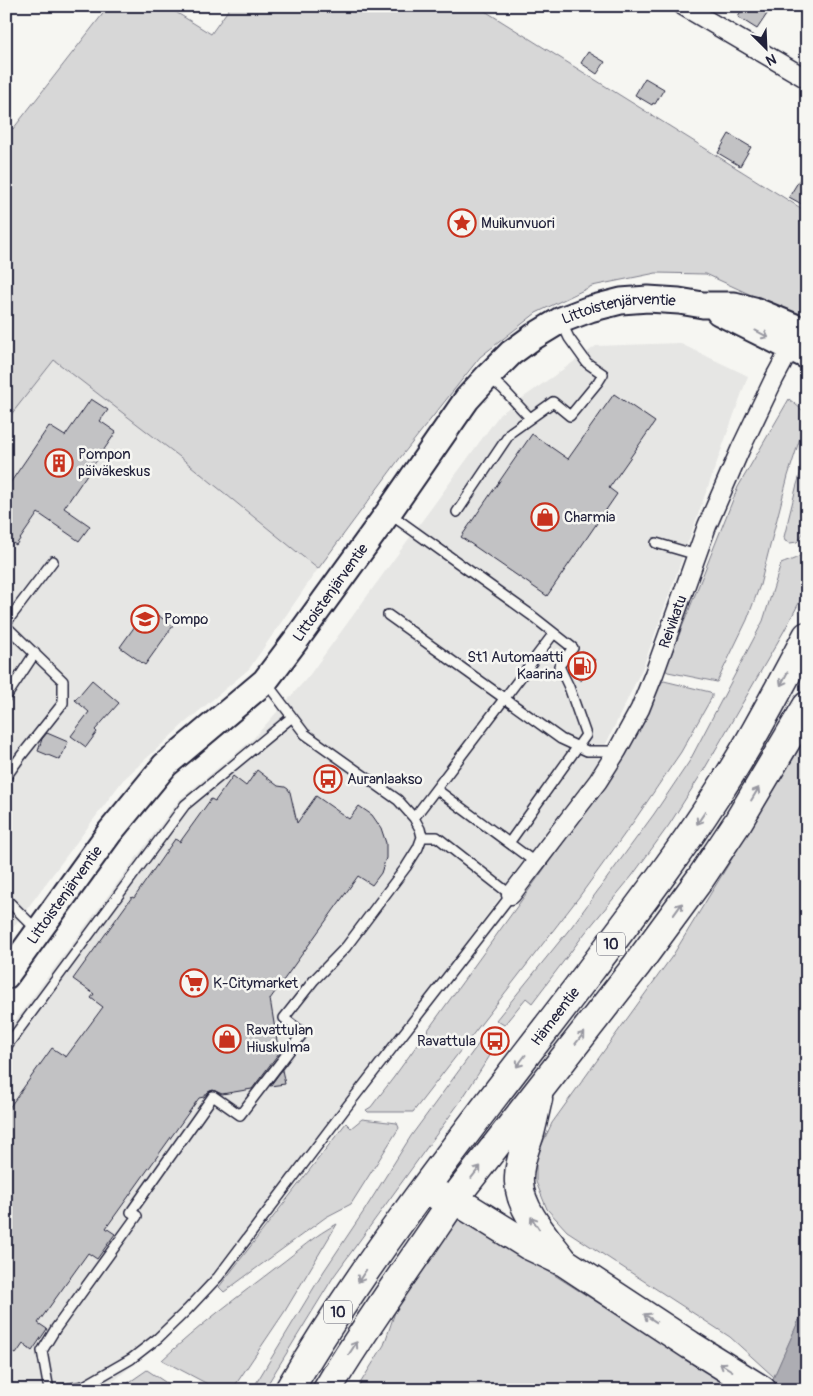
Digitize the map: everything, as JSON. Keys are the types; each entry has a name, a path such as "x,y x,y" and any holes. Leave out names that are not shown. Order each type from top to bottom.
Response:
{"highway":[{"name":"Hämeentie","path":"289,1390 313,1348 390,1236 616,938 676,855 717,795 753,735 807,636"},
{"name":"10","path":"328,1390 344,1360 454,1199 540,1091 700,879 738,822 807,706"},
{"path":"540,1091 521,1160 519,1182 522,1199 529,1214 564,1262"},
{"path":"420,1196 436,1195 454,1199 528,1245 564,1262 762,1390"}],"street":[{"path":"683,6 807,79"},
{"name":"Littoistenjärventie","path":"6,976 110,832 165,765 265,681 388,512 467,399 511,353 561,320 590,309 621,301 648,299 703,305 734,305 754,310 801,341"},
{"name":"Reivikatu","path":"511,895 598,781 617,751 643,700 708,526 740,450 801,341"}],"lane":[{"path":"457,512 512,432 553,402 570,416 603,374 587,363 569,338 561,320"},
{"path":"488,376 530,418"},
{"path":"388,512 573,648 559,666 569,687 586,735 509,843"},
{"path":"656,543 697,556"},
{"path":"6,777 63,702 63,681 6,624 53,561"},
{"path":"388,615 561,739 587,751 617,751"},
{"path":"414,818 554,633"},
{"path":"6,697 36,653"},
{"path":"50,1390 42,1351 56,1328 137,1216 131,1212 213,1096 240,1115 303,1033 284,1018 314,980 352,939 406,867 418,848 422,837 414,818 398,800 305,734 265,681"},
{"path":"6,1047 185,805 292,717"},
{"path":"436,789 536,862"},
{"path":"60,1390 84,1386 131,1359 158,1338 206,1290 511,895 438,837 422,837"},
{"path":"6,899 39,932"}],"shaded area":[{"path":"109,6 166,6 211,34 231,6 477,6 807,212 807,321 706,274 656,273 592,286 536,313 480,357 400,458 318,569 180,457 54,360 6,421 6,123 13,129"},
{"path":"679,343 748,376 643,667 590,777 400,1031 159,1343 115,1380 79,1390 6,1390 6,1033 179,800 252,740 308,677 500,414 596,346"},
{"name":"Pompo","path":"54,359 180,457 318,569 249,669 186,722 123,780 6,937 6,421"},
{"path":"789,399 807,416 788,476 760,585 747,620 717,682 668,672 665,670 738,487"},
{"path":"807,452 807,525 800,539 797,542 790,543 785,541 784,537"},
{"path":"807,549 807,588 705,768 669,825 632,876 585,933 532,1003 526,998 504,1025 496,1020 572,926 654,814 689,762 763,621 781,564 799,557"},
{"path":"664,681 710,692 712,697 681,752 634,821 579,897 413,1112 368,1112 366,1110 371,1107 394,1077 609,779 637,734 660,683"},
{"path":"807,736 807,1302 774,1377 730,1337 567,1231 547,1209 536,1182 536,1157 552,1123 673,955"},
{"path":"485,1035 492,1040 485,1049 491,1054 462,1099 334,1276 264,1390 252,1390 324,1271 411,1136"},
{"path":"362,1119 397,1123 399,1128 351,1204 326,1217 224,1292 219,1287 346,1123 351,1128"},
{"path":"461,1216 736,1390 356,1390 384,1345 396,1309"},
{"path":"337,1224 285,1311 232,1390 219,1390 162,1360 234,1300 314,1238"},
{"path":"807,1302 807,1390 768,1390 806,1304"},
{"path":"147,1370 177,1390 118,1390"}],"building":[{"path":"745,6 761,6 769,11 757,29 738,17"},
{"path":"588,52 605,62 597,74 581,63"},
{"path":"645,78 664,89 655,104 653,103 652,105 635,95"},
{"path":"729,134 751,147 740,166 718,153"},
{"path":"807,167 807,207 789,197"},
{"path":"614,394 655,422 609,488 617,494 547,596 461,537 532,434 568,459"},
{"name":"Pompon päiväkeskus","path":"91,399 108,410 100,421 116,432 64,508 90,526 79,541 38,513 16,545 6,539 6,489 49,426 65,436"},
{"path":"148,608 173,626 145,665 120,647"},
{"path":"582,651 595,660 581,681 568,671"},
{"path":"92,680 119,703 95,730 97,732 86,747 71,736 89,712 75,700"},
{"path":"47,733 68,742 60,760 38,751 42,739"},
{"path":"257,770 278,786 288,789 297,823 316,796 349,819 359,806 372,815 381,828 386,843 386,858 381,873 372,885 358,876 270,999 279,1053 252,1089 222,1094 213,1090 204,1097 199,1098 106,1228 115,1234 97,1259 88,1253 38,1323 47,1329 32,1351 23,1344 16,1354 6,1348 6,1112 52,1048 66,1057 103,1007 91,998 94,994 73,979 132,897 134,898 175,839 180,842 211,799 215,801 233,776 246,786"},
{"path":"282,1070 285,1084 270,1086"}],"place":[{"name":"Muikunvuori","path":"462,223"},
{"name":"Pompon päiväkeskus","path":"59,463"},
{"name":"Charmia","path":"545,517"},
{"name":"Pompo","path":"145,619"},
{"name":"St1 Automaatti Kaarina","path":"582,666"},
{"name":"Auranlaakso","path":"328,779"},
{"name":"K-Citymarket","path":"194,983"},
{"name":"Ravattulan Hiuskulma","path":"227,1039"},
{"name":"Ravattula","path":"495,1041"}]}
